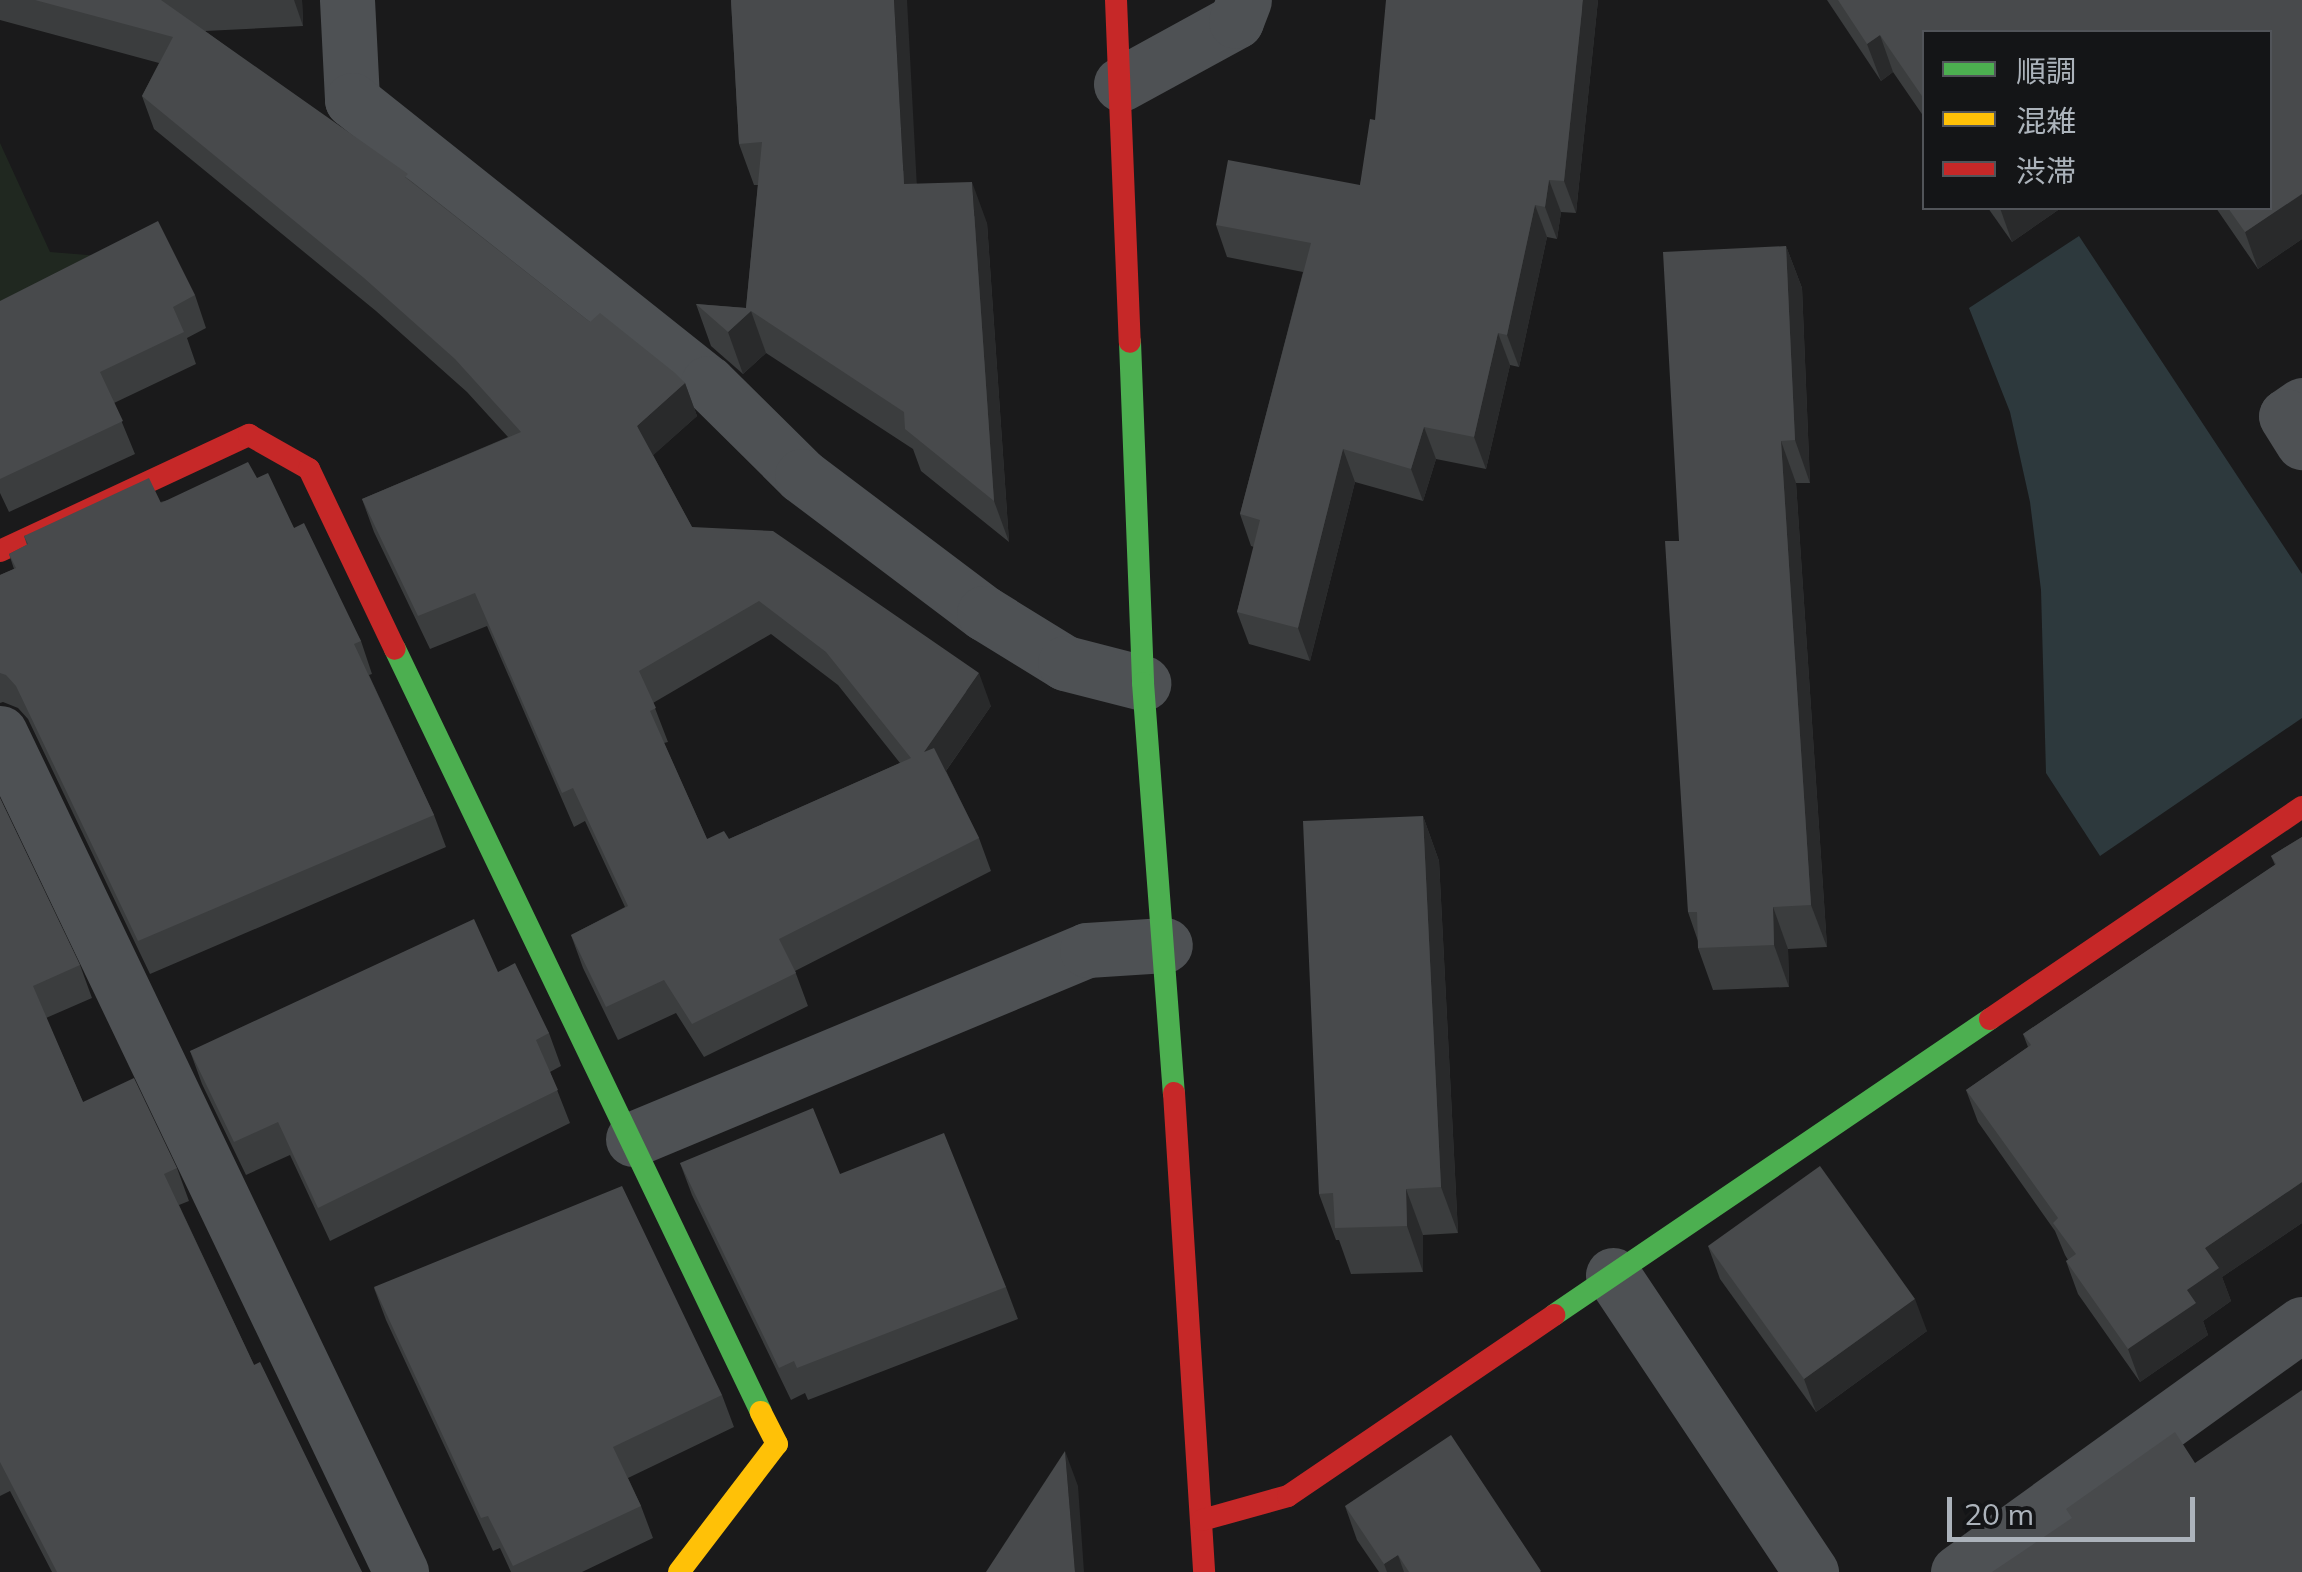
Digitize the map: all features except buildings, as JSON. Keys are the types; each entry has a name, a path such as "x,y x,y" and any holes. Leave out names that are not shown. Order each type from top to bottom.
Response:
{"street":[{"path":"348,0 352,100 708,382 802,476 984,613 1065,663 1143,683"},
{"path":"1116,0 1143,683 1165,946 1204,1572"},
{"path":"1121,84 1236,21 1244,0"},
{"path":"2302,405 2286,416 2302,442"},
{"path":"0,551 249,435 309,470 634,1139 777,1444 679,1572"},
{"path":"0,733 401,1572"},
{"path":"1202,1520 1288,1496 2302,807"},
{"path":"634,1139 1087,950 1165,946"},
{"path":"1613,1275 1811,1572"},
{"path":"1958,1572 2302,1324"}],"shaded area":[{"path":"0,143 50,252 100,256 0,322"},
{"path":"2079,236 2302,574 2302,718 2100,856 2046,773 2041,590 2030,502 2010,412 1969,308"}],"traffic: fast":[{"path":"1130,342 1143,683 1174,1093"},
{"path":"395,649 761,1412"},
{"path":"1554,1315 1990,1019"}],"traffic: slow":[{"path":"679,1572 777,1444 761,1412"}],"traffic: jam":[{"path":"1116,0 1130,342"},
{"path":"0,551 249,435 309,469 395,649"},
{"path":"1990,1019 2302,807"},
{"path":"1174,1093 1204,1572"},
{"path":"1202,1520 1288,1496 1554,1315"}]}
